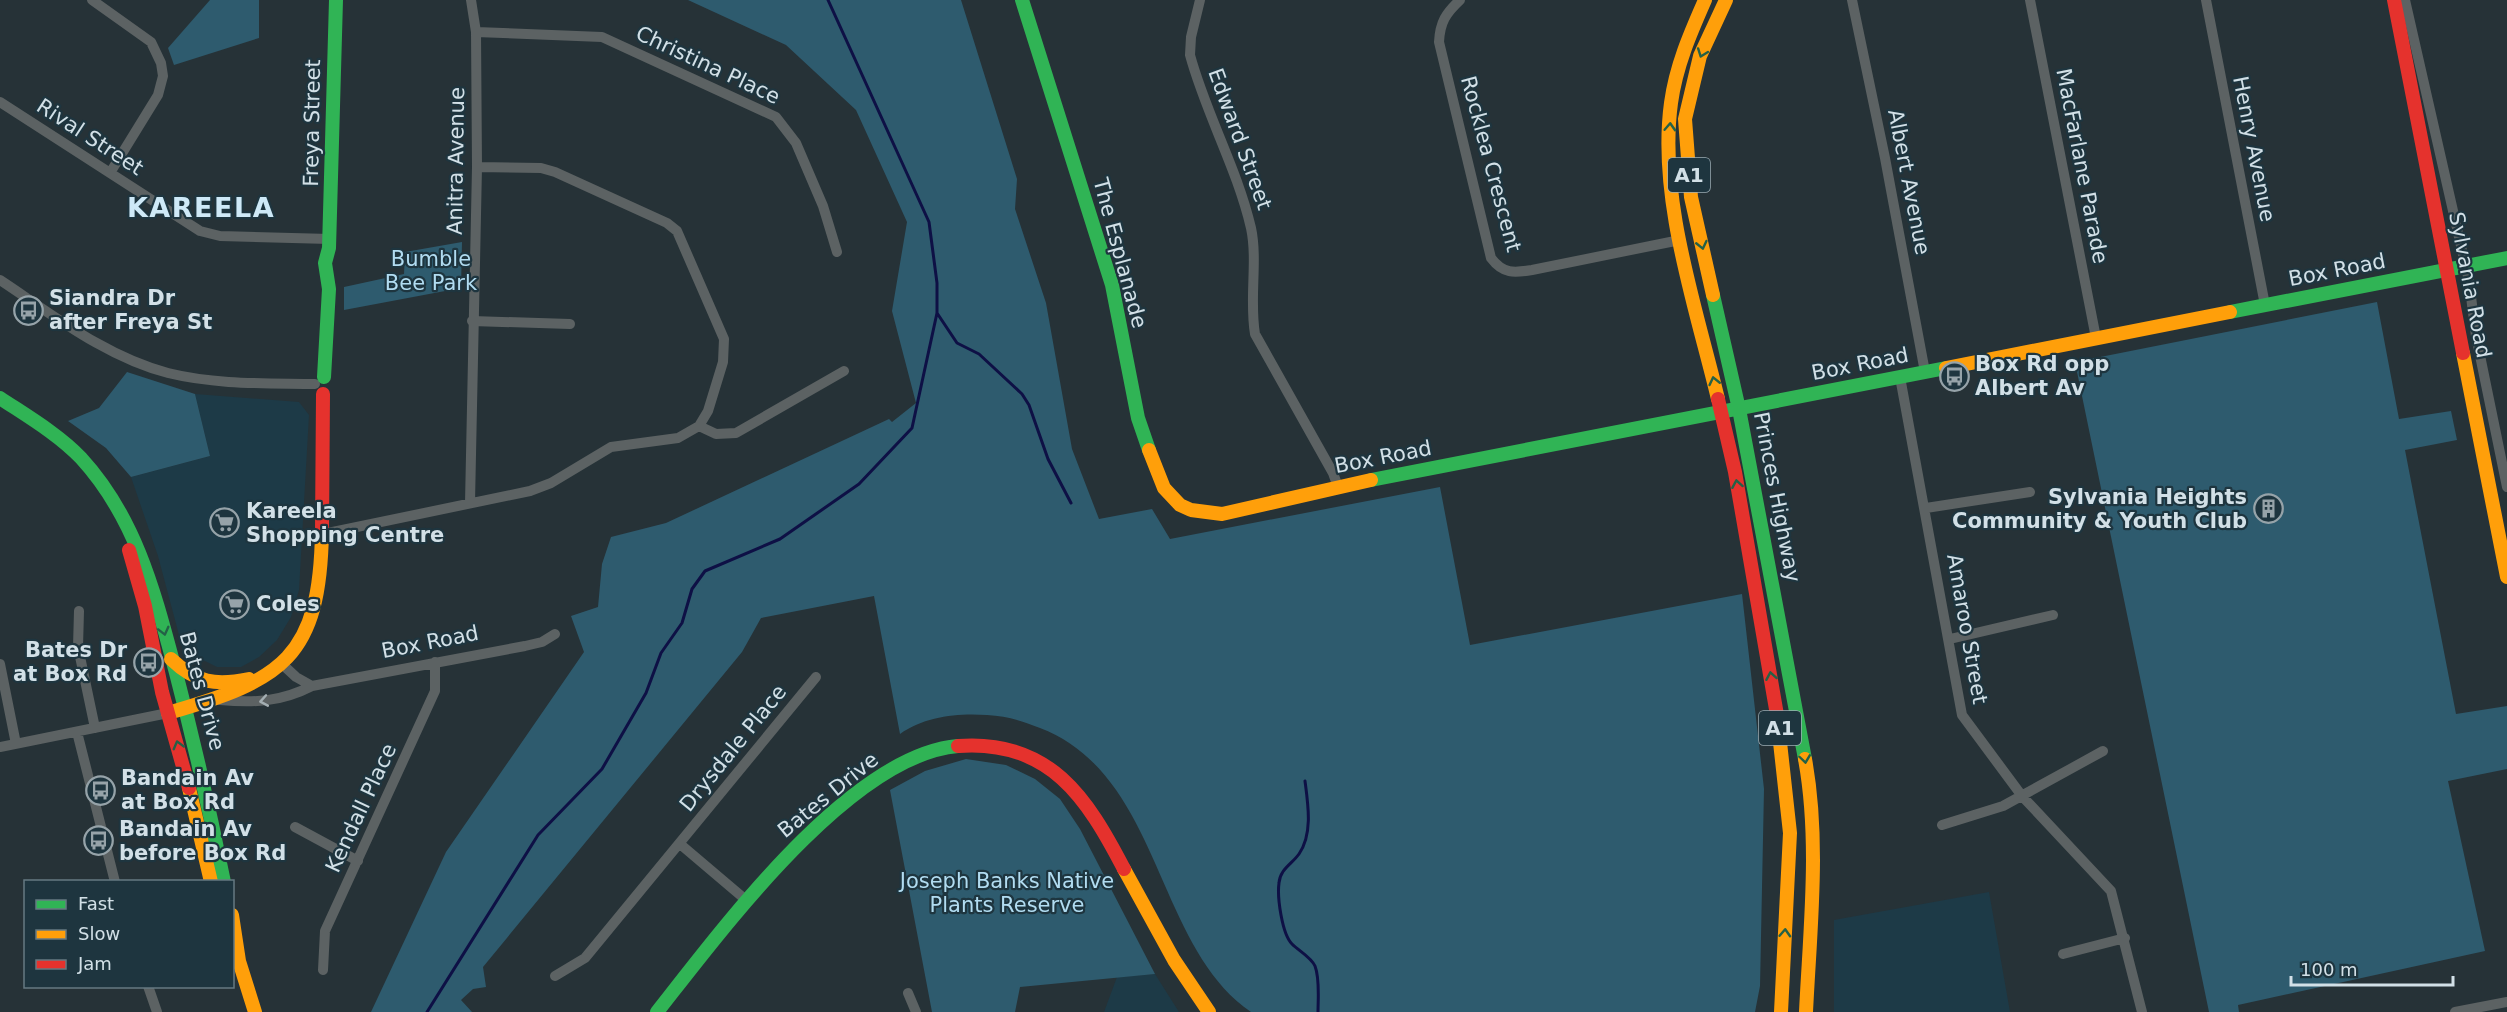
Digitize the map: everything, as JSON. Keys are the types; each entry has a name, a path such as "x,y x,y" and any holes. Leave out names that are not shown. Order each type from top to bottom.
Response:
{"main road":[{"name":"Freya Street","path":"278,667 297,645 314,609 321,574 323,534 321,385 329,289 334,279 334,256 330,243 336,0"},
{"name":"The Esplanade","path":"1022,0 1112,285 1138,418 1158,477 1180,505 1202,513 1222,513"},
{"name":"Princes Highway","path":"1705,0 1683,50 1671,104 1669,151 1673,199 1680,240 1738,493 1780,732 1790,833 1781,1012"},
{"name":"Princes Highway","path":"1726,0 1700,56 1685,119 1691,197 1739,409 1806,763 1811,812 1812,874 1806,1012"},
{"name":"Sylvania Road","path":"2394,0 2445,270 2507,577"},
{"name":"Box Road","path":"1222,513 1338,487 2507,258"},
{"name":"Bates Drive","path":"0,398 68,445 105,489 135,538 150,576 183,709 201,768 225,880"},
{"name":"Bates Drive","path":"121,518 145,606 168,713 195,809 211,880"},
{"path":"170,658 194,680 202,682 235,681 278,667"},
{"name":"Box Road","path":"168,713 237,690 278,667"},
{"name":"Bates Drive","path":"657,1012 746,900 783,858 857,792 908,759 943,748 964,745 999,748 1049,769 1073,786 1094,814 1170,956 1209,1012"},
{"path":"234,928 239,961 255,1012"},
{"path":"234,951 239,961"},
{"path":"1770,1012 1772,995 1783,974"}],"street":[{"path":"92,0 151,42 161,63 163,76 158,95 110,173"},
{"name":"Anitra Avenue","path":"470,502 477,167 477,32 471,0"},
{"name":"Edward Street","path":"1200,0 1191,37 1190,55 1249,222 1252,315 1255,334 1333,473 1338,487"},
{"name":"Rocklea Crescent","path":"1460,0 1446,13 1440,27 1439,42 1491,258 1499,269 1512,273 1532,270 1680,240"},
{"name":"Albert Avenue","path":"1852,0 1885,158 1925,372"},
{"name":"MacFarlane Parade","path":"2030,0 2096,338"},
{"name":"Henry Avenue","path":"2206,0 2265,305"},
{"path":"2405,0 2464,266 2507,487"},
{"name":"Christina Place","path":"477,32 602,37 776,117 796,143 823,206 837,252"},
{"name":"Rival Street","path":"0,102 200,231 220,236 330,243"},
{"path":"323,534 530,491 558,480 611,447 678,438 699,426 708,411 720,373 724,339 677,231 667,223 555,172 541,168 477,167"},
{"path":"0,280 96,342 130,359 167,372 228,383 321,385"},
{"path":"472,321 570,324"},
{"path":"699,426 716,434 735,433 844,371"},
{"name":"Amaroo Street","path":"1900,377 1926,508 1962,715 2022,796 2111,891 2125,938 2142,1012"},
{"path":"1926,508 2030,492"},
{"path":"79,611 78,647 94,728"},
{"path":"1950,639 2053,615"},
{"name":"Box Road","path":"214,699 255,703 292,696 312,686 525,646 542,642 555,634"},
{"name":"Kendall Place","path":"324,970 325,931 435,691 435,662"},
{"path":"0,664 16,744"},
{"path":"278,667 312,686"},
{"name":"Drysdale Place","path":"555,976 585,957 816,677"},
{"name":"Box Road","path":"0,747 168,713"},
{"path":"77,732 114,880"},
{"path":"1942,825 2003,806 2103,751"},
{"path":"295,827 358,861"},
{"name":"Drysdale Place","path":"680,844 746,900"},
{"path":"2063,954 2125,938"},
{"path":"148,988 157,1012"},
{"path":"908,993 916,1012"},
{"path":"2455,1012 2507,1002"}],"shaded area":[{"name":"Kareela Shopping Centre","path":"195,394 299,402 309,415 299,590 291,617 277,640 259,657 241,667 217,667 183,650 158,556 131,477 210,456"},
{"path":"1989,892 2010,1012 1834,1012 1834,920"},
{"path":"1155,974 1179,1012 1104,1012 1117,977"}],"green space":[{"path":"210,0 259,0 259,38 174,65 168,48"},
{"path":"688,0 961,0 1017,179 1015,209 1046,303 1072,449 1099,519 1152,509 1170,539 1440,487 1470,645 1742,594 1764,789 1760,986 1755,1012 1251,1012 1219,982 1194,946 1135,821 1111,783 1080,751 1040,728 1014,719 994,716 942,717 920,723 900,734 874,596 761,618 742,652 483,967 486,987 473,989 461,1000 472,1012 371,1012 446,852 584,652 571,616 598,607 602,564 611,537 666,523 889,419 892,422 916,403 892,311 907,222 856,110 786,45"},
{"name":"Bumble Bee Park","path":"462,242 461,288 344,310 344,287 404,274 405,252"},
{"path":"2377,302 2399,419 2451,411 2457,440 2405,450 2456,714 2507,706 2507,769 2448,781 2485,951 2238,1005 2239,1012 2209,1012 2075,362"},
{"path":"127,372 195,394 210,456 131,477 106,448 68,421 99,408"},
{"name":"Joseph Banks Native Plants Reserve","path":"966,759 1006,765 1035,779 1060,799 1080,829 1155,974 1020,987 1015,1012 932,1012 890,790 925,771"}],"waterway":[{"path":"427,1012 538,835 602,769 646,693 661,653 682,623 692,589 705,571 780,539 859,484 912,428 937,313 937,283 929,222 828,0"},
{"path":"937,313 957,343 979,354 1022,394 1029,405 1048,459 1071,503"},
{"path":"1305,781 1308,819 1306,837 1299,854 1280,878 1279,897 1281,915 1288,939 1311,960 1317,971 1318,1012"}],"traffic: fast":[{"path":"324,377 329,289 325,263 329,248 336,0"},
{"path":"1022,0 1112,285 1138,418 1149,450"},
{"path":"2230,312 2507,258"},
{"path":"1713,295 1739,409 1805,759"},
{"path":"1371,480 1946,368"},
{"path":"0,398 52,433 81,458 117,506 130,532 151,587 183,699 224,880"},
{"path":"657,1012 752,895 791,852 832,813 874,780 917,757 958,746"}],"traffic: slow":[{"path":"1705,0 1676,76 1668,139 1674,214 1681,252 1718,399"},
{"path":"1713,295 1691,197 1685,119 1700,56 1726,0"},
{"path":"1946,368 2230,312"},
{"path":"2463,353 2507,577"},
{"path":"1149,450 1164,488 1180,505 1191,510 1222,514 1371,480"},
{"path":"168,713 240,688 267,674 287,657 303,636 313,608 320,574 322,531"},
{"path":"171,659 189,673 207,681 226,682 249,679"},
{"path":"1777,715 1790,833 1781,1012"},
{"path":"1805,759 1810,790 1813,853 1806,1012"},
{"path":"189,788 211,880"},
{"path":"1124,869 1174,960 1209,1012"},
{"path":"234,928 239,961 255,1012"}],"traffic: jam":[{"path":"2394,0 2463,353"},
{"path":"322,531 323,394"},
{"path":"1718,399 1735,472 1777,715"},
{"path":"129,550 145,606 162,692 189,788"},
{"path":"958,746 990,746 1018,752 1041,763 1062,778 1095,819 1124,869"}],"place":[{"name":"Siandra Dr after Freya St","path":"28,310"},
{"name":"Box Rd opp Albert Av","path":"1954,376"},
{"name":"Sylvania Heights Community & Youth Club","path":"2268,509"},
{"name":"Kareela Shopping Centre","path":"225,523"},
{"name":"Coles","path":"235,604"},
{"name":"Bates Dr at Box Rd","path":"148,662"},
{"name":"Bandain Av at Box Rd","path":"100,790"},
{"name":"Bandain Av before Box Rd","path":"98,841"}],"district":[{"name":"KAREELA","path":"201,207"}]}
